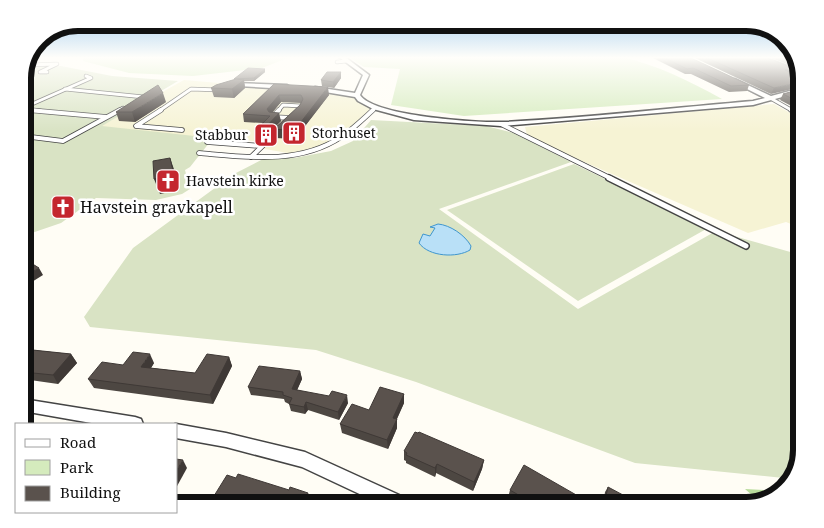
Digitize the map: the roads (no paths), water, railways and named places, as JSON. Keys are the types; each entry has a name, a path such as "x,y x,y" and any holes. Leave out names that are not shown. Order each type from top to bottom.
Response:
{"street":[{"path":"357,95 363,82"},
{"path":"736,82 772,99"},
{"path":"235,85 292,87"},
{"path":"312,88 357,95 360,100 375,108 414,118 501,124 753,103 793,92"},
{"path":"31,406 129,423"},
{"path":"178,431 226,440 306,460 383,497"}],"lane":[{"path":"31,104 82,82"},
{"path":"182,130 136,126 191,89 219,90 225,88"},
{"path":"65,89 144,97"},
{"path":"136,101 150,93"},
{"path":"772,99 793,111"},
{"path":"31,137 63,141 128,105"},
{"path":"285,124 302,106 283,105 272,117 290,118"},
{"path":"198,153 251,157 299,155 320,148 340,138 375,108"},
{"path":"31,109 106,117"},
{"path":"501,124 746,246"},
{"path":"251,157 280,129"},
{"path":"207,142 261,146"}],"water":[{"path":"438,224 452,228 461,234 471,246 470,250 464,253 443,255 424,248 419,243 423,234 430,236 435,228 430,227"}],"place":[{"name":"Storhuset","path":"294,133"},
{"name":"Stabbur","path":"266,135"},
{"name":"Havstein kirke","path":"168,181"},
{"name":"Havstein gravkapell","path":"63,207"}]}
